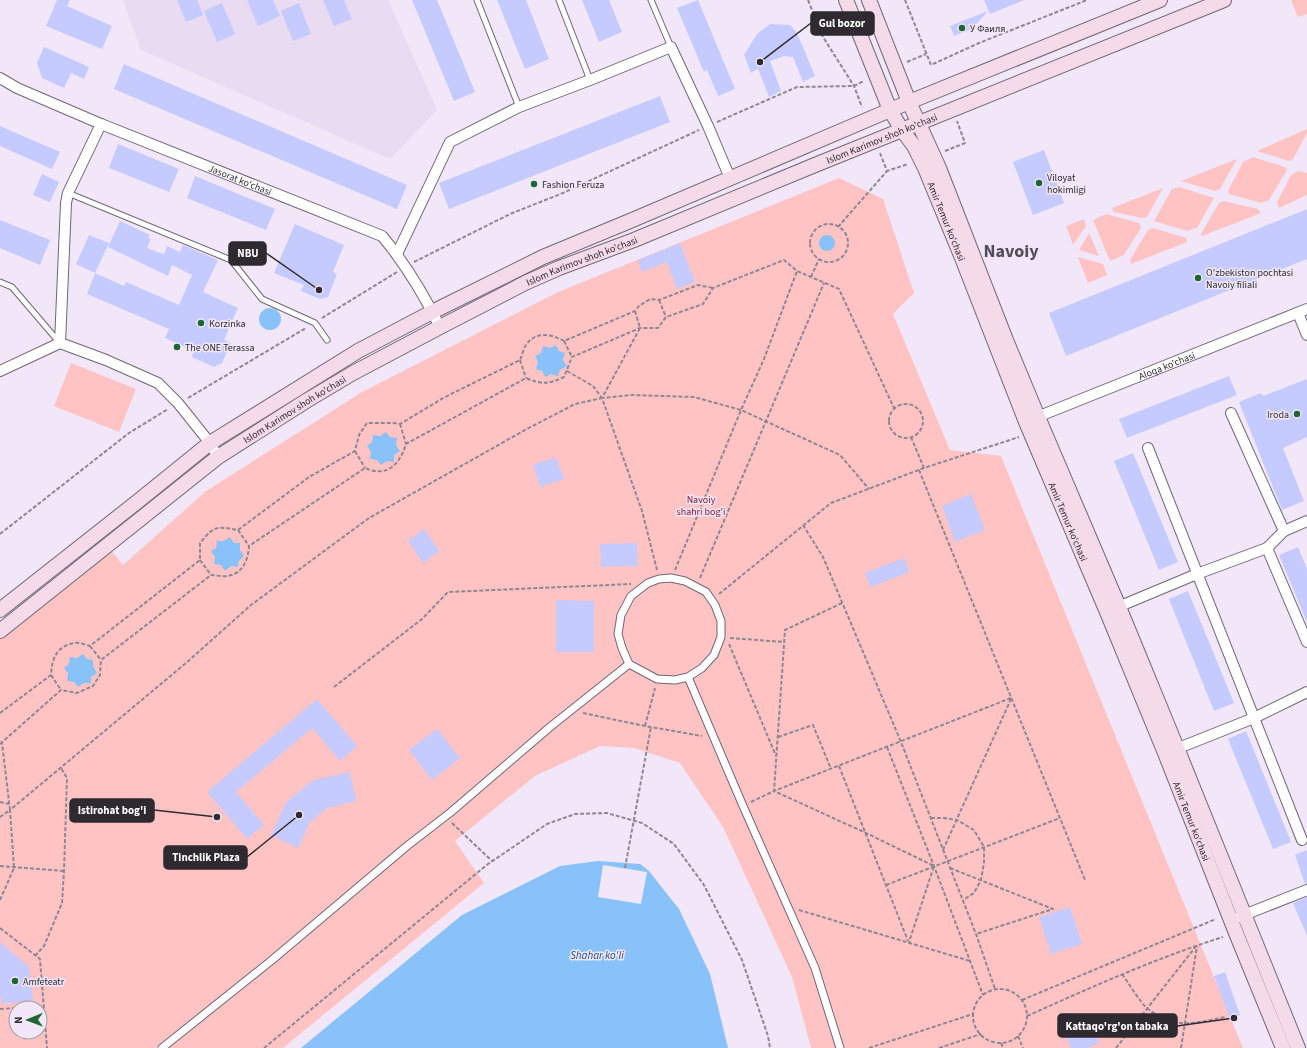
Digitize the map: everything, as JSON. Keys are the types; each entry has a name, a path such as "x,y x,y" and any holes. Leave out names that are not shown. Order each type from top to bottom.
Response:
{"main road":[{"name":"Amir Temur ko‘chasi","path":"846,0 890,110 914,146 925,168 1032,424 1113,609 1171,750 1237,922 1283,1048"},
{"name":"Amir Temur ko‘chasi","path":"869,0 909,102 939,168 1006,340 1032,424"},
{"name":"Islom Karimov shoh ko'chasi","path":"0,610 210,443 358,351 432,312 543,257 909,102 1160,0"},
{"name":"Islom Karimov shoh ko'chasi","path":"0,631 218,457 333,385 440,326 525,283 559,268 634,240 1224,0"},
{"name":"Amir Temur ko‘chasi","path":"1237,922 1298,1048"}],"street":[{"path":"396,254 450,142 519,107 671,47 708,126 730,178"},
{"name":"Jasorat ko‘chasi","path":"0,78 17,88 101,124 382,236 396,254 440,326"},
{"path":"60,343 66,203 68,193 101,124"},
{"path":"1302,311 1307,335"},
{"name":"Aloqa ko'chasi","path":"1032,424 1302,311"},
{"path":"0,371 60,343 106,360 158,383 178,403 210,443 218,457"},
{"path":"1231,413 1284,531"},
{"path":"1148,448 1302,840"},
{"path":"1113,609 1197,574 1267,548 1284,531 1307,521"},
{"path":"1267,548 1307,642"},
{"path":"671,578 685,581 706,592 715,605 721,621 721,637 714,655 702,668 688,677 675,680 657,679 629,664 618,634 621,615 631,596 648,583 659,579 671,578"},
{"path":"162,1048 272,960 407,846 629,664"},
{"path":"688,677 713,738 815,968 840,1048"},
{"path":"1171,750 1254,718 1307,692"},
{"path":"1237,922 1307,890"}],"lane":[{"path":"477,0 519,107"},
{"path":"559,0 590,80"},
{"path":"651,0 671,47"},
{"path":"68,193 231,260 262,299 315,323 327,340"},
{"path":"0,282 12,287 60,343"}],"path":[{"path":"808,0 823,37 854,86 867,120"},
{"path":"905,0 931,65 1087,0"},
{"path":"895,67 926,54"},
{"path":"941,152 965,143 957,121"},
{"path":"875,141 887,171"},
{"path":"838,227 887,171 913,162"},
{"path":"832,224 843,231 847,243 846,250 837,259 831,261 819,259 811,248 811,236 814,230 820,226 832,224"},
{"path":"811,277 819,259"},
{"path":"564,340 635,311 650,299 659,300 698,285 713,288 784,260 797,271 839,289 894,408"},
{"path":"671,578 741,410 764,359 797,271"},
{"path":"696,586 824,283"},
{"path":"572,357 640,328 658,328 666,317 703,304 713,288"},
{"path":"659,300 666,317"},
{"path":"602,398 640,328 635,311"},
{"path":"400,424 406,444 404,452 396,464 386,470 375,472 365,468 355,451 359,435 367,423 400,424 457,391 520,360 527,344 538,335 555,336 564,340 572,357 564,377 551,383 537,383 526,378 520,360"},
{"path":"567,371 593,386 602,398 642,510 659,579"},
{"path":"406,444 526,378"},
{"path":"0,817 186,663 251,605 368,518 525,430 575,404 602,398 632,395 694,397 741,410 840,455 869,488"},
{"path":"910,404 919,410 922,415 922,426 916,435 910,437 905,438 900,436 891,429 891,413 894,408 899,405 910,404"},
{"path":"712,600 831,503 919,470 1032,424"},
{"path":"910,437 924,468"},
{"path":"238,530 309,477 355,451"},
{"path":"249,546 365,468"},
{"path":"919,470 1085,880"},
{"path":"803,525 823,557 901,742 976,934 995,989"},
{"path":"101,660 211,575 227,576 241,570 248,557 249,546 238,530 223,527 211,530 200,543 200,560 211,575"},
{"path":"90,646 200,560"},
{"path":"334,687 422,618 448,592 648,583"},
{"path":"774,791 785,630 842,603"},
{"path":"777,757 726,638 784,642"},
{"path":"76,642 90,646 101,660 100,675 93,686 77,693 61,690 51,675 52,660 61,648 76,642"},
{"path":"0,713 51,675"},
{"path":"645,726 657,679"},
{"path":"0,900 14,868 10,810 1,743 61,690"},
{"path":"743,806 774,791 1011,698"},
{"path":"944,850 1011,698"},
{"path":"572,710 645,726 713,738"},
{"path":"778,737 813,725 831,769"},
{"path":"625,868 651,727"},
{"path":"887,747 983,995"},
{"path":"839,766 909,942"},
{"path":"35,956 44,946 62,903 67,778 61,767"},
{"path":"774,791 934,866"},
{"path":"0,802 9,804"},
{"path":"264,1048 492,861 547,824 575,814 607,813 642,823 674,844 704,885 742,960 768,1036 770,1048"},
{"path":"445,816 492,861"},
{"path":"931,818 957,820 974,830 984,847 984,863 981,880 974,893 963,900"},
{"path":"886,885 1060,818"},
{"path":"0,866 64,871"},
{"path":"909,942 934,866"},
{"path":"950,868 1053,909 976,934"},
{"path":"788,906 970,961"},
{"path":"1022,1000 1216,919"},
{"path":"1027,1016 1122,974 1197,945 1237,922"},
{"path":"0,928 40,959 43,1000"},
{"path":"1116,1048 1197,945"},
{"path":"1181,1048 1197,945"},
{"path":"1122,974 1147,1008 1170,1022 1194,1024 1225,1016"},
{"path":"995,989 1004,989 1012,991 1022,1000 1025,1004 1027,1012 1027,1021 1024,1030 1018,1036 1010,1041 1001,1043 992,1042 984,1038 978,1031 974,1023 973,1014 975,1005 986,992 995,989"},
{"path":"869,1048 973,1014"},
{"path":"939,1048 981,1034"},
{"path":"1018,1036 1023,1048"},
{"path":"1001,1043 1003,1048"}],"shaded area":[{"path":"123,0 388,0 437,110 390,159 141,50"}],"green space":[{"path":"1291,0 1307,0 1307,14 1298,17"},
{"path":"1307,129 1307,133 1293,159 1289,161 1257,151"},
{"path":"1253,157 1285,167 1287,170 1269,200 1261,203 1229,194 1228,191 1243,162"},
{"path":"1237,159 1220,189 1215,191 1181,181"},
{"path":"1298,171 1307,173 1307,195 1279,208 1277,202 1291,175"},
{"name":"Navoiy shahri bog'i","path":"839,178 883,199 914,293 893,314 950,450 1001,456 1243,1048 811,1048 792,977 723,827 680,763 634,748 600,746 535,776 455,841 484,883 283,1048 0,1048 0,636 109,548 123,565 206,491 362,392 558,292"},
{"path":"1179,187 1214,198 1197,228 1187,231 1154,221 1172,189"},
{"path":"1163,188 1147,217 1142,218 1114,212 1112,208"},
{"path":"1224,201 1258,209 1261,213 1202,236 1201,234 1219,203"},
{"path":"1106,214 1139,223 1141,228 1124,255 1110,261 1093,220"},
{"path":"1084,219 1086,226 1073,245 1066,226"},
{"path":"1153,228 1186,238 1187,242 1131,264 1130,260 1148,230"},
{"path":"1089,233 1099,256 1079,250"},
{"path":"1078,257 1103,264 1107,275 1088,283"},
{"path":"71,363 136,389 119,432 54,406"}],"water":[{"path":"824,235 830,235 835,240 833,249 830,251 824,251 819,246 819,240"},
{"path":"270,308 278,311 281,319 278,327 270,330 262,327 259,319 262,311"},
{"path":"556,345 559,351 565,353 563,360 567,366 560,370 558,376 551,374 545,377 542,371 536,369 538,362 535,356 541,353 543,346 550,348"},
{"path":"386,432 390,437 397,438 396,445 400,451 394,455 394,462 387,461 381,465 377,460 370,459 371,452 367,446 372,442 373,435 380,436"},
{"path":"230,537 234,543 240,543 240,550 244,556 239,561 238,567 231,566 225,571 221,565 214,564 215,557 211,551 216,548 217,541 224,541"},
{"path":"83,654 87,659 93,660 93,666 97,673 91,677 91,683 84,683 78,687 74,682 67,681 68,673 64,668 69,664 70,657 77,658"},
{"name":"Shahar ko'li","path":"598,861 640,864 649,871 679,909 710,974 728,1048 301,1048 462,915 560,866"}],"pier":[{"path":"603,865 647,872 641,904 598,897"}],"building":[{"path":"57,0 70,0 67,6 112,26 102,49 46,26"},
{"path":"177,0 197,0 203,15 186,22"},
{"path":"247,0 273,0 280,16 258,26"},
{"path":"323,0 344,0 352,19 334,26"},
{"path":"412,0 437,0 475,92 454,101"},
{"path":"497,0 526,0 549,59 525,69"},
{"path":"582,0 609,0 622,32 599,42"},
{"path":"698,0 735,89 718,96 707,70 704,72 677,8"},
{"path":"984,0 1024,0 990,14"},
{"path":"222,3 235,34 217,42 204,11"},
{"path":"299,3 311,34 293,41 281,11"},
{"name":"У Фаиля","path":"988,11 972,29 954,36 950,26"},
{"path":"770,24 790,25 797,33 815,76 803,82 793,57 784,56 770,61 781,91 769,97 758,69 751,73 744,55 757,34"},
{"path":"44,47 89,67 84,79 71,73 64,88 42,78 37,63"},
{"path":"124,64 407,185 397,209 114,89"},
{"path":"660,96 670,122 449,209 439,183"},
{"path":"0,126 60,152 52,169 0,146"},
{"path":"118,144 179,169 169,192 109,168"},
{"name":"Viloyat hokimligi","path":"1044,150 1064,203 1033,215 1013,162"},
{"path":"42,174 59,182 50,202 33,195"},
{"path":"195,176 275,209 266,230 187,198"},
{"name":"O'zbekiston pochtasi Navoiy filiali","path":"1307,209 1307,259 1066,356 1049,313"},
{"path":"0,220 50,240 40,265 0,248"},
{"path":"120,221 150,235 148,238 151,239 147,248 164,254 167,246 180,252 183,245 218,260 203,292 238,308 224,340 231,343 222,363 214,367 192,357 194,351 165,338 169,329 87,294 95,273 124,286 126,282 179,305 192,275 172,265 168,276 108,247"},
{"path":"295,224 344,245 333,272 337,274 328,297 320,299 301,291 304,285 274,273"},
{"path":"89,235 109,243 95,273 76,264"},
{"path":"680,243 695,282 677,289 667,262 642,272 638,260"},
{"path":"1229,376 1237,395 1127,438 1119,419"},
{"path":"1307,379 1307,437 1283,448 1304,501 1282,510 1239,402 1261,393 1263,396"},
{"path":"1133,453 1178,562 1159,570 1114,461"},
{"path":"556,457 564,479 540,487 533,465"},
{"path":"971,494 985,530 955,542 942,506"},
{"path":"424,529 439,551 423,563 408,541"},
{"path":"637,543 638,566 601,567 600,544"},
{"path":"1298,547 1307,569 1307,622 1279,555"},
{"path":"904,558 909,572 871,587 865,573"},
{"path":"1188,591 1234,703 1214,711 1169,599"},
{"path":"556,600 594,601 594,652 556,652"},
{"path":"317,699 357,746 340,761 312,728 236,792 264,825 247,839 207,792"},
{"path":"437,729 460,758 432,780 409,750"},
{"path":"1246,731 1291,842 1273,849 1228,739"},
{"path":"350,772 356,801 327,808 310,822 298,848 271,835 287,801 314,780"},
{"path":"1307,850 1307,884 1305,884 1295,855"},
{"path":"1307,897 1307,936 1293,903"},
{"path":"1070,907 1082,944 1051,954 1039,917"},
{"name":"Amfeteatr","path":"0,942 29,967 33,1000 8,1000 8,1003 2,1004 0,996"},
{"path":"1225,972 1240,1015 1230,1019 1214,976"},
{"path":"1090,1023 1099,1043 1088,1048 1071,1048 1065,1034"}],"place":[{"name":"У Фаиля","path":"962,28"},
{"name":"Gul bozor","path":"760,62"},
{"name":"Viloyat hokimligi","path":"1039,183"},
{"name":"Fashion Feruza","path":"534,184"},
{"name":"O'zbekiston pochtasi Navoiy filiali","path":"1198,278"},
{"name":"NBU","path":"319,290"},
{"name":"Korzinka","path":"201,323"},
{"name":"The ONE Terassa","path":"177,347"},
{"name":"Iroda","path":"1297,414"},
{"name":"Tinchlik Plaza","path":"299,815"},
{"name":"Istirohat bog'i","path":"217,817"},
{"name":"Amfeteatr","path":"15,981"},
{"name":"Kattaqo'rg'on tabaka","path":"1234,1018"}],"district":[{"name":"Navoiy","path":"1011,251"}]}
